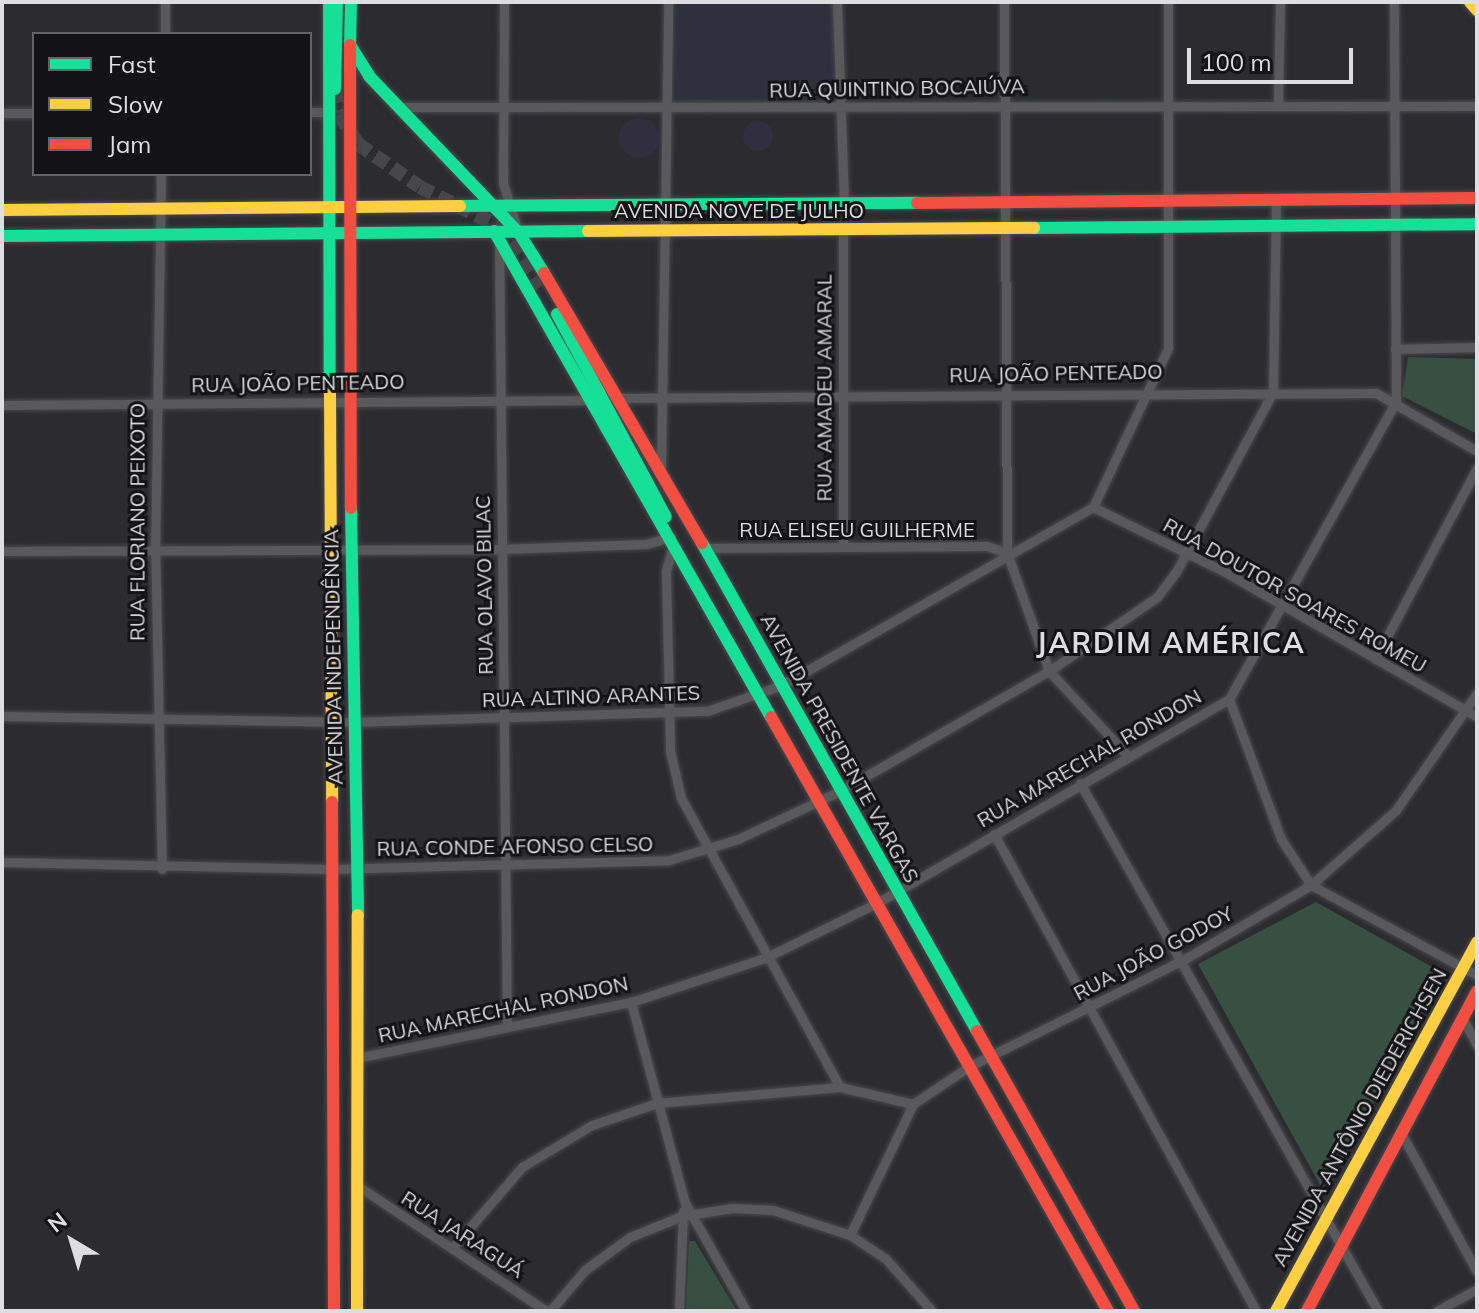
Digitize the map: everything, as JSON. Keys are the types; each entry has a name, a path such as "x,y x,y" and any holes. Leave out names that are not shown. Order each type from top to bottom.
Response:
{"main road":[{"name":"AVENIDA INDEPENDÊNCIA","path":"351,2 349,398 352,722 359,867 362,1057 357,1311"},
{"path":"1471,2 1477,10"},
{"path":"332,6 335,89"},
{"name":"AVENIDA INDEPENDÊNCIA","path":"332,6 326,233 334,1311"},
{"path":"350,45 393,104 519,233"},
{"name":"AVENIDA NOVE DE JULHO","path":"2,210 1477,198"},
{"name":"AVENIDA NOVE DE JULHO","path":"2,236 1477,224"},
{"name":"AVENIDA PRESIDENTE VARGAS","path":"519,233 620,398 1134,1311"},
{"path":"496,234 595,400 1108,1311"},
{"path":"541,286 660,494 672,540"},
{"name":"AVENIDA ANTÔNIO DIEDERICHSEN","path":"1276,1311 1477,942"},
{"path":"1307,1311 1477,991"}],"street":[{"path":"165,2 165,32"},
{"path":"321,2 332,6"},
{"path":"504,2 503,112 509,206"},
{"path":"661,471 668,2"},
{"path":"837,2 844,203"},
{"path":"1004,2 1007,553 1049,671 1126,754"},
{"path":"1093,507 1154,390 1168,348 1168,2"},
{"path":"1278,103 1280,2"},
{"path":"1394,2 1392,225 1396,402"},
{"name":"RUA QUINTINO BOCAIÚVA","path":"393,104 503,112 1278,103 1477,106"},
{"path":"312,112 329,112"},
{"path":"2,113 32,113"},
{"name":"RUA FLORIANO PEIXOTO","path":"161,176 155,550 156,718 162,869"},
{"name":"RUA CONDE AFONSO CELSO","path":"2,862 162,869 331,869 669,860 704,851 840,791 1049,671 1157,597 1186,553 1273,392 1276,201"},
{"name":"AVENIDA PRESIDENTE VARGAS","path":"509,206 519,233"},
{"name":"RUA AMADEU AMARAL","path":"843,230 843,546"},
{"name":"RUA OLAVO BILAC","path":"496,234 507,1027"},
{"path":"1395,349 1477,347"},
{"name":"RUA JOÃO PENTEADO","path":"620,398 1154,390 1376,393 1477,451"},
{"name":"RUA JOÃO PENTEADO","path":"2,405 155,405 328,398 595,400"},
{"name":"RUA MARECHAL RONDON","path":"362,1057 631,1002 765,958 877,903 1126,754 1229,699 1396,402"},
{"path":"1375,659 1477,468"},
{"name":"RUA ALTINO ARANTES","path":"2,716 352,722 670,715 762,695 1007,553 1093,507"},
{"name":"RUA DOUTOR SOARES ROMEU","path":"1093,507 1186,553 1477,717"},
{"path":"2,551 501,549 646,544 672,540 666,571 670,715 681,798 704,851 840,1087"},
{"path":"987,546 989,565"},
{"name":"RUA ELISEU GUILHERME","path":"705,548 987,546 1007,553"},
{"name":"RUA JOÃO GODOY","path":"913,1104 968,1067 1183,960 1311,885 1396,810 1477,693"},
{"path":"1229,699 1281,839 1311,885 1477,975"},
{"path":"1080,783 1183,960 1378,1311"},
{"path":"994,834 1256,1311"},
{"path":"631,1002 687,1215 679,1311"},
{"path":"1463,1019 1477,1045"},
{"path":"453,1247 522,1167 592,1125 657,1103 840,1087 913,1104 850,1235"},
{"path":"1401,1133 1477,1272"},
{"name":"RUA JARAGUÁ","path":"361,1188 548,1311"},
{"path":"548,1311 585,1270 619,1245 687,1215 773,1210 850,1235 886,1259 932,1311"},
{"path":"687,1215 746,1311"},
{"path":"1437,1311 1477,1289"}],"shaded area":[{"path":"676,2 834,2 834,105 676,105"},
{"path":"639,118 653,124 659,138 653,152 639,158 625,152 619,138 625,124"},
{"path":"758,121 769,125 773,136 769,147 758,151 747,147 743,136 747,125"}],"green space":[{"path":"1408,357 1477,359 1477,434 1402,396"},
{"path":"1316,902 1443,973 1325,1194 1198,964"},
{"path":"689,1241 695,1241 737,1311 686,1311"}],"tunnel":[{"path":"335,89 339,114 358,144 420,187 498,226 541,286"}],"traffic: fast":[{"path":"329,2 330,391"},
{"path":"335,89 337,2"},
{"path":"351,2 350,45 369,76 519,233 544,273"},
{"path":"460,206 917,203"},
{"path":"1034,228 1477,224"},
{"path":"494,231 771,717"},
{"path":"2,236 588,231"},
{"path":"557,314 666,517"},
{"path":"351,508 358,915"},
{"path":"702,543 977,1031"}],"traffic: slow":[{"path":"1470,2 1477,10"},
{"path":"2,210 460,206"},
{"path":"588,231 1034,228"},
{"path":"330,391 332,802"},
{"path":"357,1311 358,915"},
{"path":"1276,1311 1477,942"}],"traffic: jam":[{"path":"350,45 351,508"},
{"path":"917,203 1477,198"},
{"path":"544,273 702,543"},
{"path":"771,717 1108,1311"},
{"path":"332,802 334,1311"},
{"path":"1307,1311 1477,991"},
{"path":"977,1031 1134,1311"}],"district":[{"name":"JARDIM AMÉRICA","path":"1171,643"}]}
